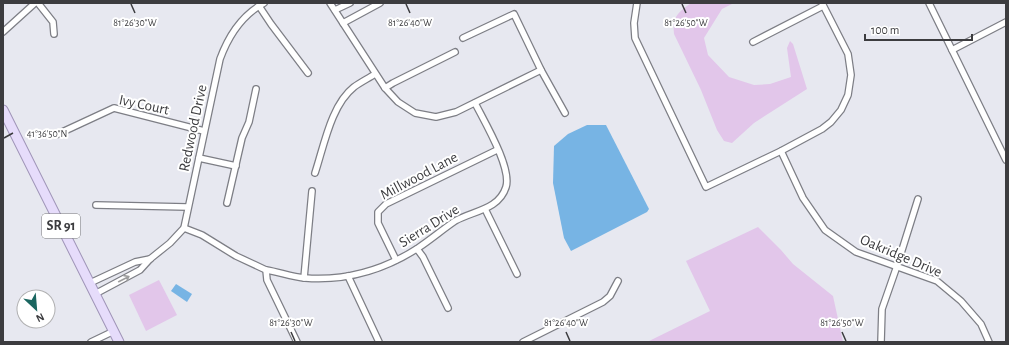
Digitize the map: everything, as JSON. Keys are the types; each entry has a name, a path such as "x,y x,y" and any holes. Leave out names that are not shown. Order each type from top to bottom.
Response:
{"main road":[{"name":"SR 91","path":"3,110 119,342"}],"street":[{"path":"3,32 35,3"},
{"path":"38,3 53,22 54,34"},
{"path":"330,3 385,88 398,102 415,112 436,117 456,112 541,70"},
{"path":"335,10 350,3"},
{"path":"343,23 380,3"},
{"path":"637,3 634,23 635,38 706,187 781,151 822,129 831,122 841,110 848,95 851,74 848,54 823,5 754,42"},
{"path":"929,3 1006,160"},
{"path":"261,4 271,24 308,73"},
{"name":"Redwood Drive","path":"184,228 220,59 225,45 236,27 261,4"},
{"path":"463,38 514,14 541,70 565,113"},
{"path":"952,50 1006,22"},
{"path":"385,88 455,52"},
{"path":"315,173 335,110 340,101 354,87 376,74"},
{"path":"227,203 242,138 249,122 256,89"},
{"name":"Sierra Drive","path":"184,228 202,235 236,256 266,270 304,278 328,278 348,276 374,270 417,249 456,221 485,209 498,200 506,187 507,174 498,150 475,103"},
{"name":"Ivy Court","path":"58,134 114,108 204,131"},
{"name":"Millwood Lane","path":"396,260 378,223 378,212 386,204 498,150"},
{"name":"Oakridge Drive","path":"781,151 804,198 825,230 856,252 936,281 956,297 981,324 989,342"},
{"path":"199,158 236,166"},
{"path":"304,278 312,191"},
{"path":"881,342 882,309 918,199"},
{"path":"96,205 188,207"},
{"path":"485,209 517,274"},
{"path":"95,294 140,270 184,228"},
{"path":"417,249 423,257 448,308"},
{"path":"90,283 135,262 150,259"},
{"path":"266,270 267,280 297,342"},
{"path":"348,276 379,342"},
{"path":"523,342 603,302 610,296 618,281"},
{"path":"91,342 114,331"}],"shaded area":[{"path":"691,3 734,3 722,9 704,38 708,55 729,77 754,85 770,84 791,77 787,48 790,41 793,44 807,89 754,123 732,143 724,141 717,130 701,90 674,34 675,19"},
{"path":"758,227 793,264 833,296 843,342 647,342 710,311 686,261"},
{"path":"159,280 177,315 146,331 129,295"}],"water":[{"path":"587,125 606,125 649,209 647,212 571,251 564,238 553,183 554,146 568,134"},
{"path":"176,284 192,294 187,302 171,291"}]}
